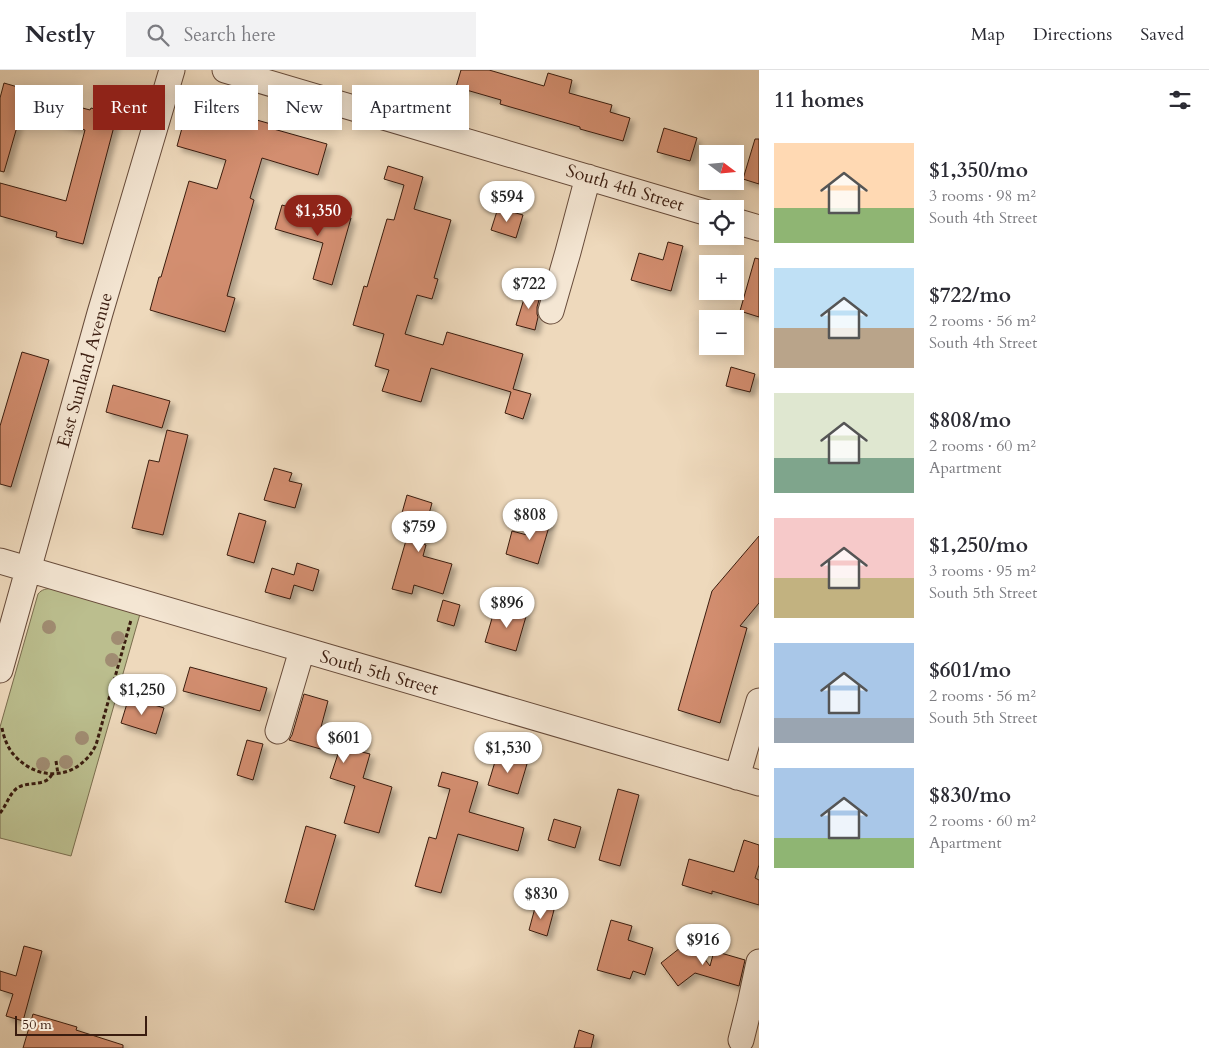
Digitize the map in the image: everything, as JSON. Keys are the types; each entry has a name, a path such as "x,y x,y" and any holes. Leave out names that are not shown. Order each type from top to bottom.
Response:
{"street":[{"name":"East Sunland Avenue","path":"0,670 98,322 172,70"},
{"name":"South 4th Street","path":"225,70 699,210"},
{"path":"551,311 588,177"},
{"path":"744,224 759,228"},
{"name":"South 5th Street","path":"0,562 748,780"},
{"path":"278,731 302,650"},
{"path":"748,780 759,700"},
{"path":"741,1040 759,962"}],"path":[{"path":"2,728 6,741 14,755 38,772 58,774 80,764 92,753 96,745 132,614"},
{"path":"56,761 58,774"},
{"path":"0,813 14,790 18,787 46,782 52,774"}],"green space":[{"path":"53,588 140,614 71,856 0,838 0,727 38,594 43,590"}],"building":[{"path":"461,70 489,70 544,86 548,73 572,80 569,93 612,105 610,112 630,118 623,141 500,104 501,100 469,91 469,85 457,85"},
{"path":"4,83 15,86 16,130 4,172 0,171 0,98"},
{"path":"83,108 90,110 91,108 93,109 93,130 113,130 83,244 56,237 57,232 0,216 0,183 66,201 85,130 83,129"},
{"path":"258,120 268,123 268,130 277,130 327,144 318,175 262,158 250,198 254,200 227,296 235,298 225,332 150,310 189,181 217,189 226,160 177,146 181,130 258,130"},
{"path":"664,128 697,138 690,161 657,152"},
{"path":"755,139 759,139 759,184 744,179"},
{"path":"388,166 423,177 414,209 451,220 434,278 438,279 432,299 417,295 405,334 443,345 447,332 523,354 513,389 531,394 523,419 505,413 511,392 431,368 421,402 382,391 389,370 375,366 384,334 353,325 364,286 367,287 387,219 394,220 404,185 384,179"},
{"path":"282,205 330,219 332,213 351,218 332,285 313,279 323,243 275,229"},
{"path":"498,208 523,215 516,238 491,230"},
{"path":"668,242 683,246 671,291 631,280 639,253 663,260"},
{"path":"755,258 759,259 759,317 740,310"},
{"path":"527,289 541,293 537,307 538,317 535,330 516,325"},
{"path":"22,352 49,360 11,487 0,484 0,426"},
{"path":"731,367 755,374 750,392 726,386"},
{"path":"113,385 170,401 162,428 106,412"},
{"path":"167,430 188,435 163,535 132,528 149,460 159,462"},
{"path":"274,468 292,473 289,481 302,484 295,508 264,500"},
{"path":"407,495 432,503 421,543 426,545 423,556 452,564 443,594 414,585 412,594 392,589 409,530 398,527"},
{"path":"239,513 266,521 254,563 227,555"},
{"path":"533,515 551,520 538,564 506,554 512,531 527,535"},
{"path":"759,536 759,603 740,626 747,628 720,723 678,710 712,591"},
{"path":"297,563 319,570 313,591 294,585 290,599 265,592 272,568 294,575"},
{"path":"443,600 460,605 454,626 437,621"},
{"path":"502,606 527,613 516,651 485,642 493,615 499,616"},
{"path":"190,667 267,688 260,711 183,691"},
{"path":"304,694 328,701 321,727 365,740 362,752 370,754 363,778 392,787 379,833 344,823 355,786 330,778 338,754 289,740"},
{"path":"129,697 164,708 156,734 121,723"},
{"path":"247,740 263,744 253,780 237,775"},
{"path":"497,755 527,764 518,794 488,785"},
{"path":"442,772 478,782 469,812 524,828 518,851 458,834 441,893 415,886 429,837 436,839 450,789 438,786"},
{"path":"618,789 639,795 620,866 599,860"},
{"path":"554,819 581,827 575,848 548,840"},
{"path":"306,826 336,835 314,910 285,902"},
{"path":"744,840 759,845 759,865 755,878 759,880 759,905 712,891 712,894 682,885 689,859 734,872"},
{"path":"536,904 554,910 547,936 529,930"},
{"path":"611,920 632,926 628,940 653,948 645,975 633,971 630,979 597,970"},
{"path":"690,940 710,966 714,951 745,960 739,986 695,973 678,986 661,963"},
{"path":"24,946 42,951 23,1021 6,1016 13,994 0,990 0,971 16,976"},
{"path":"33,1014 77,1027 76,1030 123,1045 123,1048 23,1048"},
{"path":"579,1030 594,1035 591,1048 574,1048"}]}
